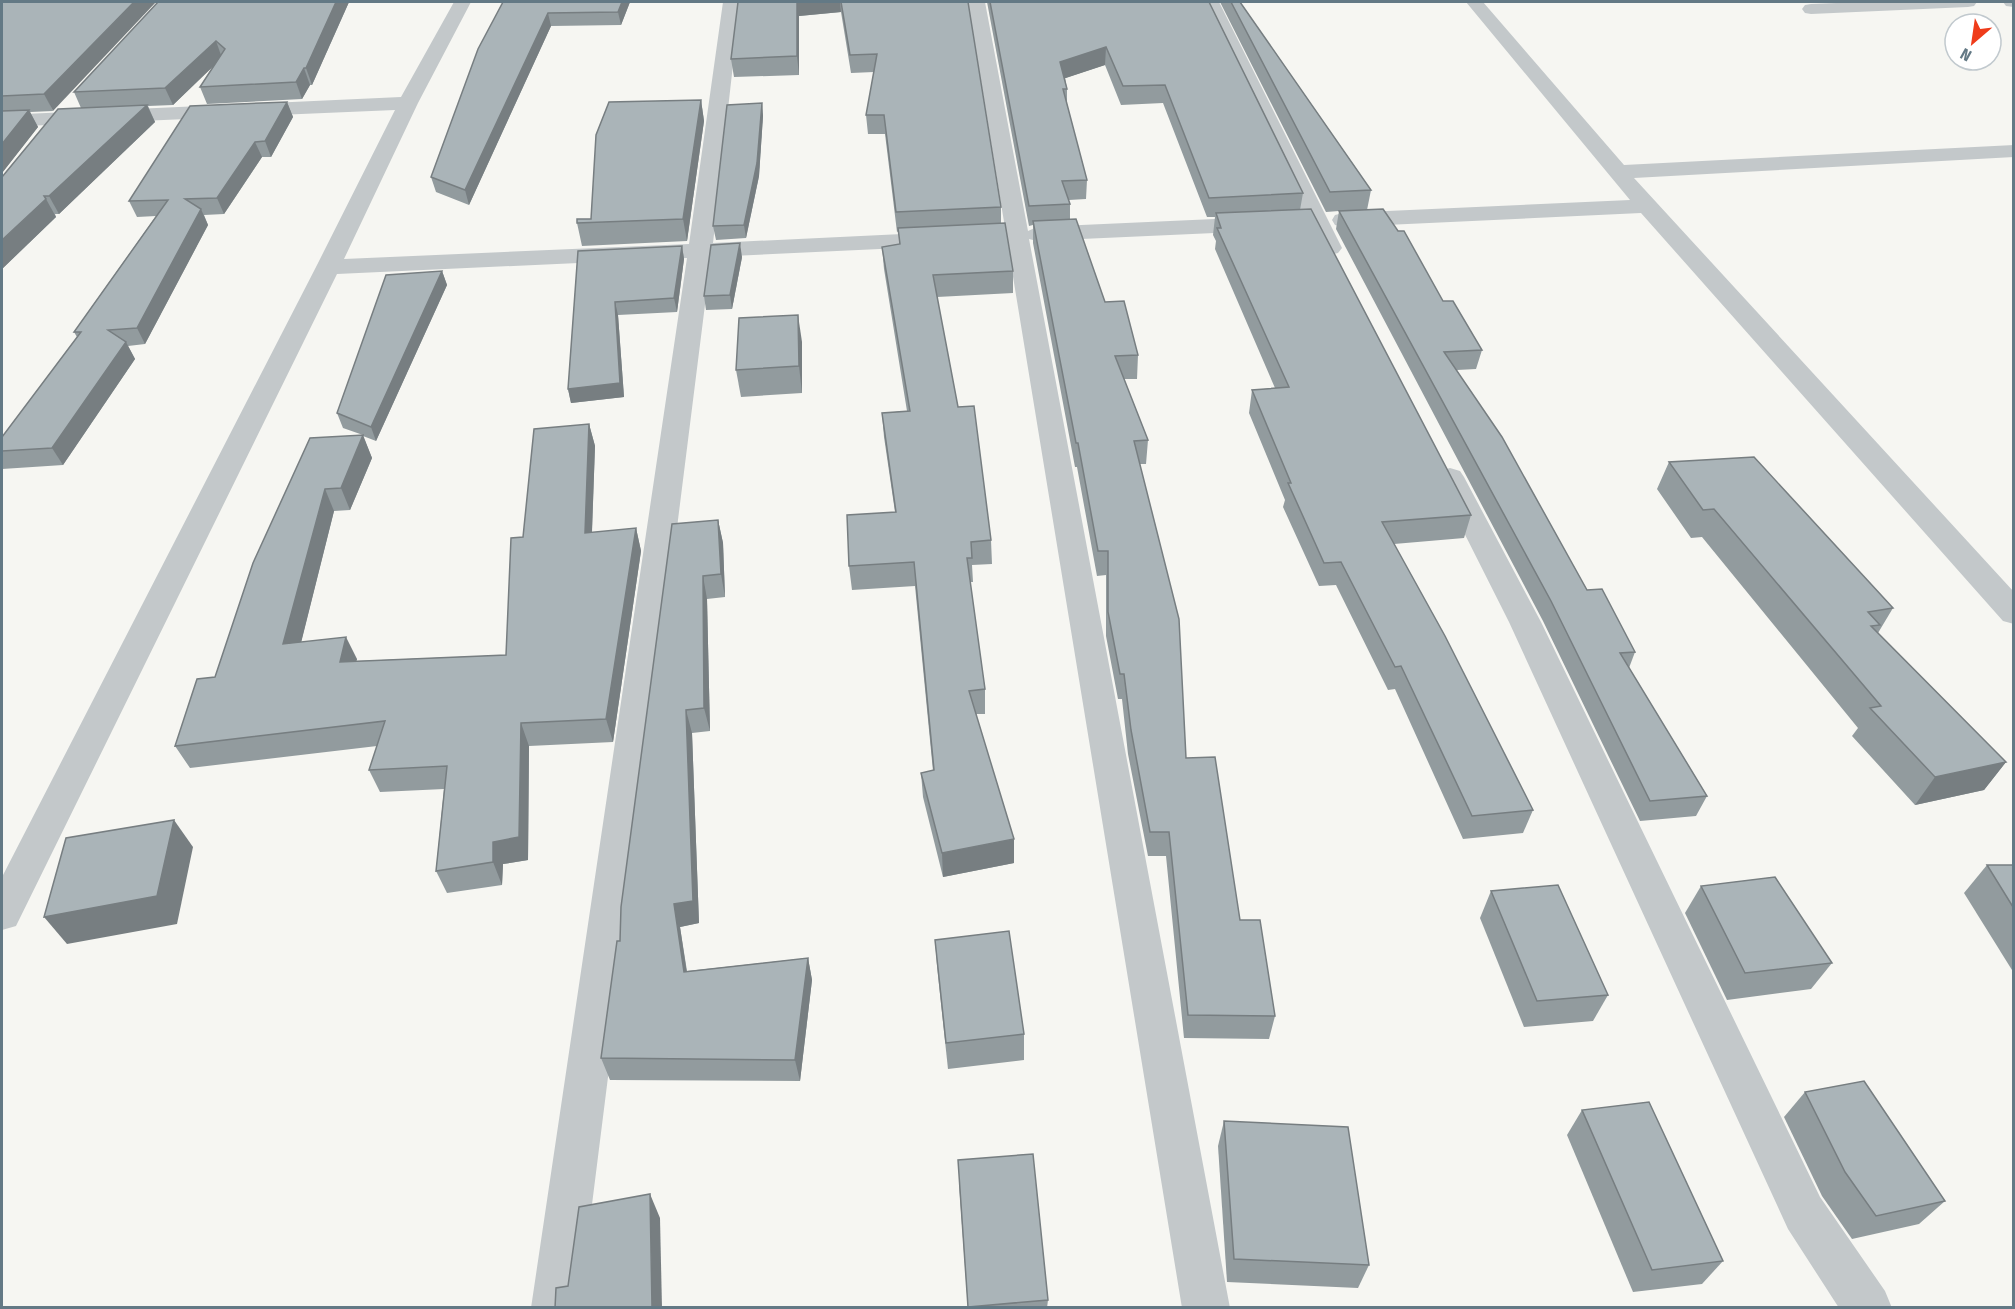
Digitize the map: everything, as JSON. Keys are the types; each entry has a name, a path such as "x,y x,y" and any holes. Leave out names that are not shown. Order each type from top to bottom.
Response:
{"street":[{"path":"2,914 328,267 408,103 462,2"},
{"path":"555,1308 700,250 731,2"},
{"path":"976,2 1006,236 1206,1308"},
{"path":"1210,2 1297,222 1344,274"},
{"path":"1474,2 1617,172 2013,613"},
{"path":"1811,9 1968,2"},
{"path":"45,136 75,102"},
{"path":"2,121 408,103"},
{"path":"1617,172 2013,150"},
{"path":"1006,236 1647,206"},
{"path":"328,267 970,237"},
{"path":"1437,453 1525,622 1804,1213 1868,1308"}],"building":[{"path":"2,2 134,2 44,94 2,96"},
{"path":"158,2 336,2 306,68 296,82 200,87 225,49 216,41 165,88 74,92"},
{"path":"503,2 622,2 618,12 548,13 465,190 431,177 478,49"},
{"path":"738,2 797,2 797,56 731,59"},
{"path":"841,2 968,2 1001,207 896,212 884,115 866,115 877,54 850,55"},
{"path":"990,2 1209,2 1303,193 1209,198 1165,85 1123,86 1106,47 1060,62 1067,89 1063,89 1087,180 1062,181 1070,204 1029,206"},
{"path":"1231,2 1240,2 1371,190 1330,192"},
{"path":"701,100 683,219 577,223 577,219 591,219 596,135 609,102"},
{"path":"287,102 265,141 255,142 217,198 185,199 201,209 137,328 108,330 126,342 52,448 2,451 2,437 81,332 74,332 168,200 129,201 190,106"},
{"path":"762,103 757,163 744,225 713,226 727,105"},
{"path":"147,105 49,196 44,196 46,199 2,240 2,177 58,109"},
{"path":"29,110 2,144 2,111"},
{"path":"1311,209 1471,515 1382,522 1445,636 1533,810 1472,816 1401,666 1395,667 1341,562 1324,563 1288,483 1291,483 1252,390 1289,387 1217,228 1221,228 1216,213"},
{"path":"1383,209 1398,231 1404,231 1443,301 1453,301 1482,350 1444,352 1502,437 1587,590 1602,589 1635,652 1620,653 1707,796 1650,801 1551,601 1339,211"},
{"path":"1076,219 1105,302 1124,301 1138,355 1115,356 1148,440 1134,441 1179,619 1186,758 1215,757 1240,920 1260,920 1275,1016 1188,1015 1169,832 1150,832 1131,730 1124,674 1120,674 1108,612 1108,551 1098,551 1033,221"},
{"path":"1005,223 1013,271 933,275 958,407 974,406 991,540 971,542 972,558 967,558 985,689 969,691 1014,839 942,853 921,773 934,770 914,562 849,566 847,515 896,512 882,413 910,411 882,247 900,244 898,228"},
{"path":"740,243 730,295 704,296 711,245"},
{"path":"682,246 674,298 615,302 620,383 568,389 578,251"},
{"path":"442,271 371,427 337,413 386,275"},
{"path":"798,315 799,366 736,370 739,318"},
{"path":"589,424 585,533 636,528 606,719 521,723 519,837 493,842 493,862 436,871 447,766 369,770 385,721 175,746 197,679 215,677 253,563 310,438 363,435 341,488 325,489 283,644 346,637 340,662 506,655 511,538 523,537 534,429"},
{"path":"1754,457 1893,608 1868,612 1880,625 1871,626 2006,762 1935,777 1870,708 1881,706 1714,509 1703,510 1669,462"},
{"path":"718,520 721,574 703,576 704,708 686,710 693,901 674,904 684,972 808,958 795,1060 601,1058 617,941 620,941 621,907 672,524"},
{"path":"174,820 157,896 44,917 66,838"},
{"path":"1987,865 2013,865 2013,907"},
{"path":"1775,877 1832,963 1745,973 1701,886"},
{"path":"1558,885 1608,995 1537,1001 1491,891"},
{"path":"1009,931 1024,1034 946,1043 935,940"},
{"path":"1864,1081 1945,1201 1876,1216 1845,1172 1805,1092"},
{"path":"1649,1102 1723,1261 1652,1270 1582,1110"},
{"path":"1224,1121 1348,1127 1369,1265 1234,1259"},
{"path":"1033,1154 1048,1300 968,1307 958,1160"},
{"path":"650,1194 652,1308 555,1308 556,1288 568,1286 579,1207"}]}
